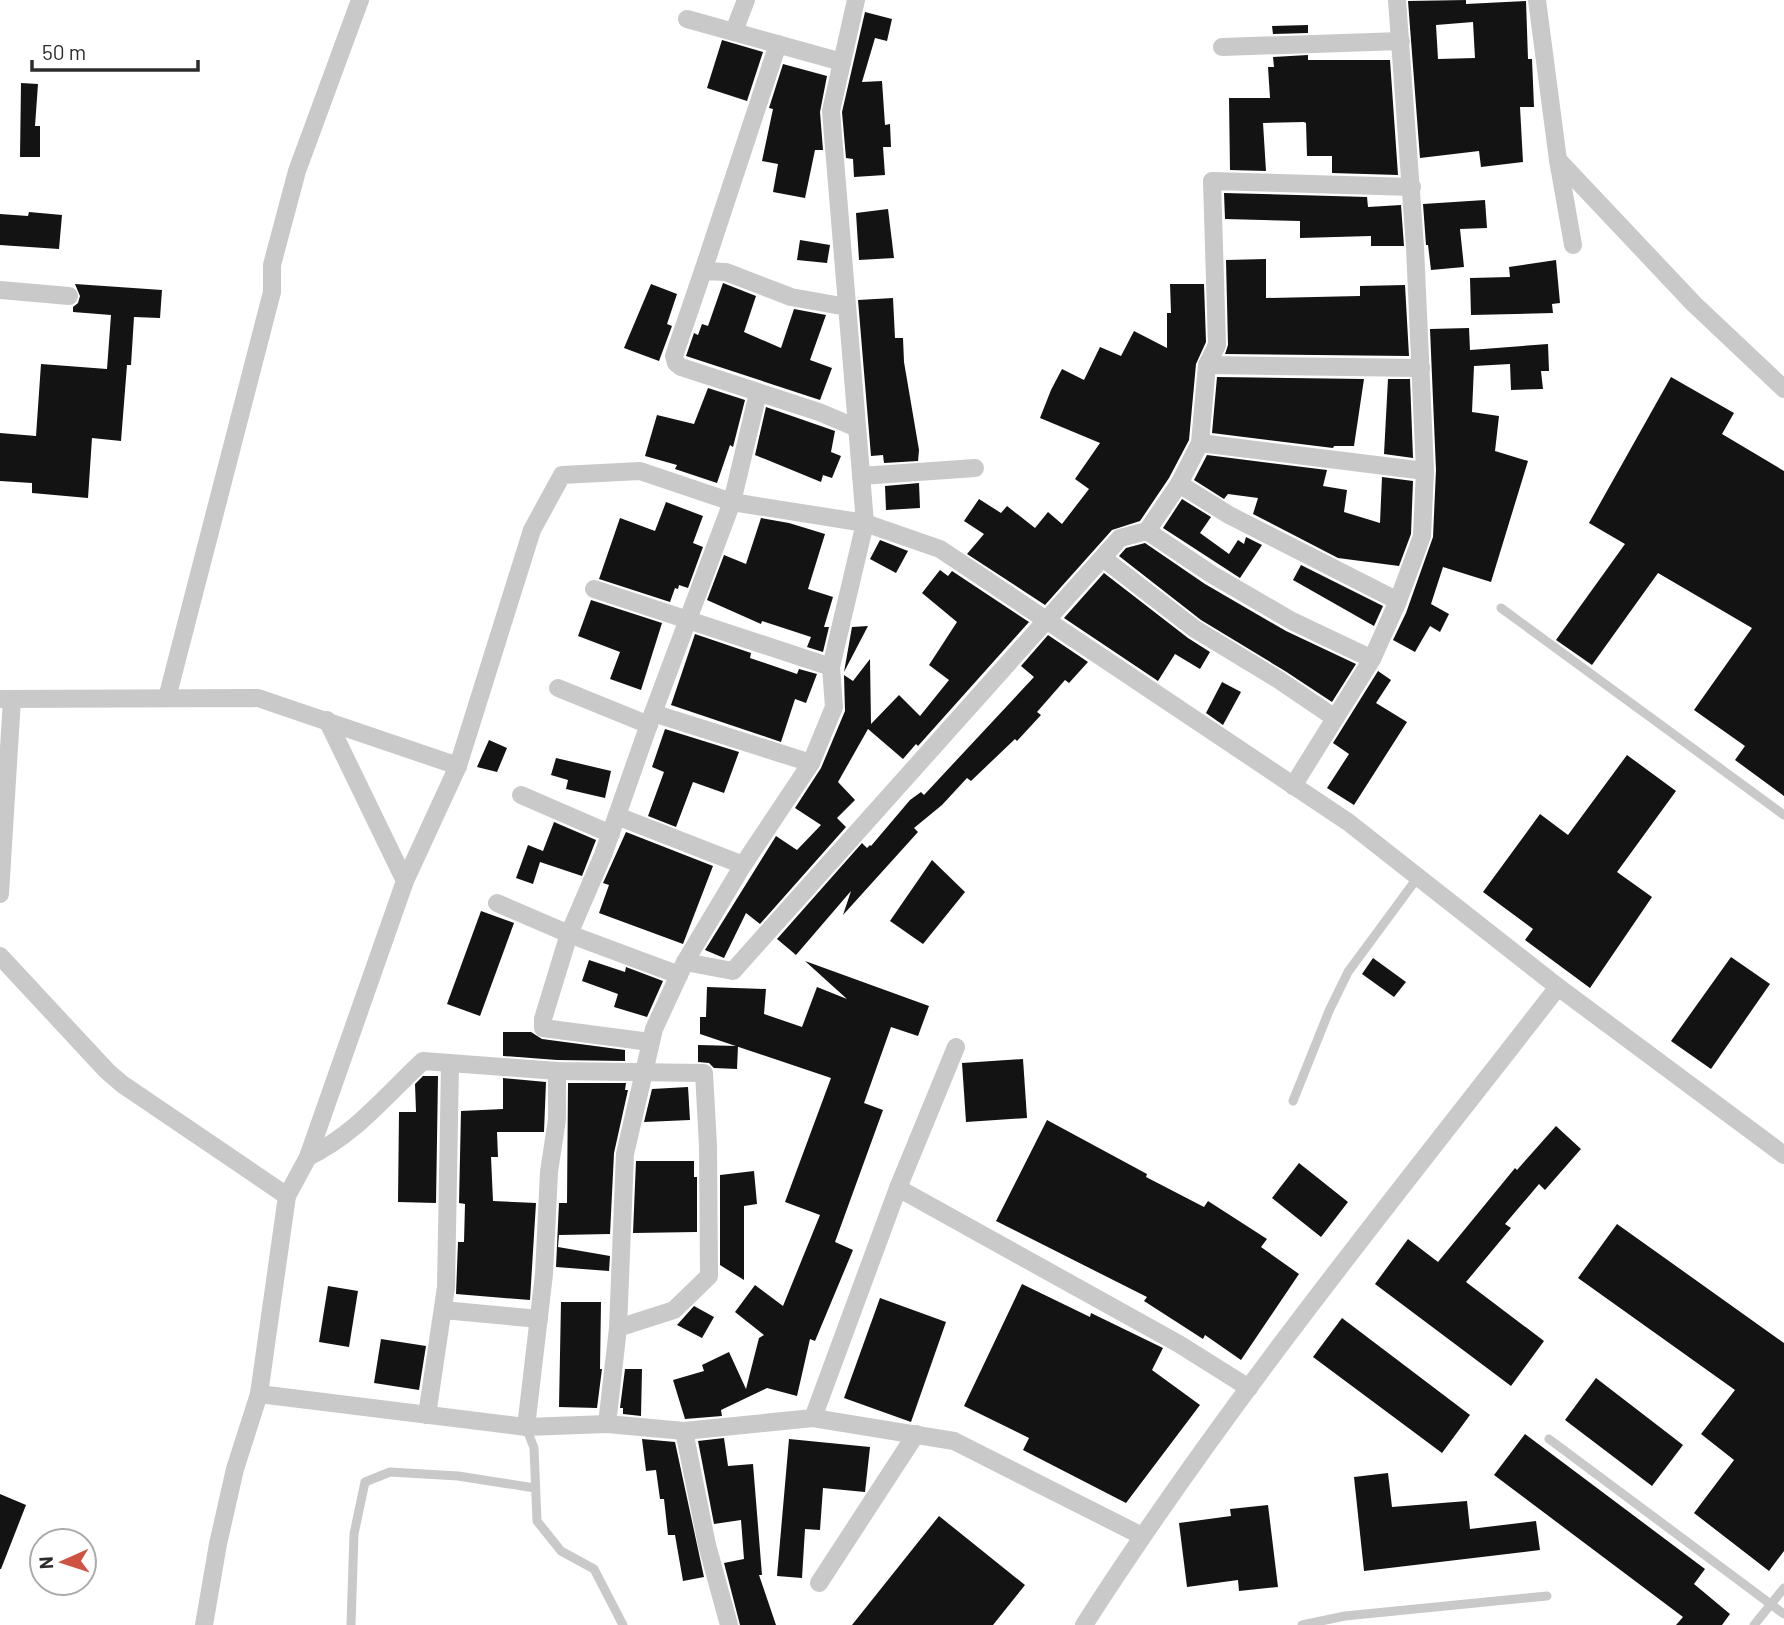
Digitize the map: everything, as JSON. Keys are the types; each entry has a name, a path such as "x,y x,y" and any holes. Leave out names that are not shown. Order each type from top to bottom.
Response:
{"street":[{"path":"167,698 272,292 272,265 297,171 359,0"},
{"path":"734,31 746,0"},
{"path":"607,1424 618,1328 625,1154 650,1042 682,968 743,865 811,763 834,707 831,667 865,523 831,111 856,0"},
{"path":"1293,786 1372,659 1398,601 1422,536 1425,471 1421,368 1412,187 1397,0"},
{"path":"1537,0 1558,160 1573,246"},
{"path":"687,19 842,62"},
{"path":"1222,47 1401,41"},
{"path":"778,44 674,356 676,363 857,428"},
{"path":"1558,160 1694,304 1784,389"},
{"path":"497,903 569,934 682,968 733,971 1120,538 1146,531 1179,484 1200,443 1207,365 1217,345 1212,181 1412,187"},
{"path":"703,271 726,272 791,297 847,307"},
{"path":"0,290 69,296"},
{"path":"1207,365 1421,368"},
{"path":"650,1042 543,1028 545,1007 569,934 611,834 732,502 758,393"},
{"path":"1200,443 1425,471"},
{"path":"861,476 975,468"},
{"path":"204,1625 235,1469 259,1394 287,1196 308,1157 405,881 458,766 532,530 562,475 640,471 732,502 865,523 940,549 1348,822 1558,987 1784,1155"},
{"path":"1179,484 1229,514 1398,601"},
{"path":"1146,531 1292,621 1372,659"},
{"path":"1103,558 1195,629 1335,718"},
{"path":"594,589 831,667"},
{"path":"558,688 651,719 811,763"},
{"path":"0,894 6,699 258,698 458,766"},
{"path":"327,720 405,881"},
{"path":"521,794 611,834"},
{"path":"617,816 743,865"},
{"path":"0,956 107,1072 287,1196"},
{"path":"1084,1625 1142,1536 1249,1388 1558,987"},
{"path":"813,1418 898,1188 956,1047"},
{"path":"308,1157 326,1148 358,1125 423,1061 557,1071 704,1073 708,1146 709,1276 674,1310 618,1328"},
{"path":"427,1415 446,1287 450,1064"},
{"path":"526,1427 544,1275 549,1171 557,1119 557,1071"},
{"path":"898,1188 1179,1343 1249,1388"},
{"path":"443,1310 539,1319"},
{"path":"259,1394 526,1427 607,1424 684,1432 813,1418 916,1434 954,1441 1142,1536"},
{"path":"684,1432 707,1545 729,1625"},
{"path":"819,1583 916,1434"}],"lane":[{"path":"1501,608 1784,815"},
{"path":"1293,1101 1329,1011 1348,972 1418,877"},
{"path":"526,1427 534,1448 537,1521 561,1551 594,1569 623,1625"},
{"path":"1549,1439 1784,1614"},
{"path":"351,1625 354,1534 365,1482 390,1472 458,1476 535,1488"},
{"path":"1754,1625 1784,1588"},
{"path":"1302,1625 1345,1616 1547,1596"}],"building":[{"path":"1466,0 1466,4 1526,1 1528,59 1532,59 1534,107 1520,107 1523,162 1481,167 1479,151 1420,158 1408,1","holes":["1473,22 1475,58 1438,59 1436,25"]},
{"path":"865,12 892,19 887,41 875,38 862,82 882,81 885,125 890,124 891,147 883,147 885,175 854,177 853,159 846,158 842,112"},
{"path":"1308,25 1308,33 1273,34 1272,26"},
{"path":"722,40 763,52 747,101 707,88"},
{"path":"1308,55 1308,60 1390,60 1398,175 1332,173 1332,156 1307,156 1304,122 1263,123 1266,171 1230,170 1229,98 1270,98 1268,67 1274,67 1273,57"},
{"path":"783,64 827,76 820,112 823,150 815,150 805,198 773,192 778,164 762,161 773,109 769,108"},
{"path":"21,83 38,84 35,126 40,126 40,157 20,157"},
{"path":"1224,193 1367,197 1368,207 1401,205 1404,246 1371,246 1371,236 1300,238 1300,221 1225,219"},
{"path":"1485,200 1487,228 1460,229 1464,267 1431,270 1423,204"},
{"path":"888,209 894,258 859,260 856,213"},
{"path":"29,212 62,215 59,249 0,245 0,214 28,216"},
{"path":"800,240 830,245 827,263 797,260"},
{"path":"1266,259 1266,298 1360,296 1360,286 1405,285 1409,356 1225,354 1228,345 1226,260"},
{"path":"1556,260 1560,303 1552,304 1553,313 1471,315 1470,278 1510,277 1509,267"},
{"path":"723,283 756,296 744,332 781,348 794,309 826,315 810,360 832,368 820,400 686,356 694,333 698,335 702,324 708,326"},
{"path":"75,284 162,290 160,318 134,317 121,441 92,438 88,498 32,493 32,483 0,481 0,433 36,436 41,364 107,369 111,315 73,312 80,296"},
{"path":"651,284 677,294 667,324 672,326 659,361 624,348"},
{"path":"1170,284 1204,284 1206,342 1196,364 1189,440 1169,478 1140,521 1112,530 1045,605 967,554 984,534 964,521 979,499 1001,513 1007,506 1035,528 1048,512 1062,524 1089,489 1075,479 1100,443 1040,418 1051,390 1062,369 1084,380 1100,347 1121,356 1134,331 1167,348 1167,313 1171,313"},
{"path":"893,298 895,338 903,338 904,362 919,450 918,461 884,463 883,455 871,456 858,300"},
{"path":"1469,328 1470,350 1548,344 1549,371 1541,371 1543,389 1511,390 1510,364 1474,366 1472,412 1499,416 1495,451 1528,461 1491,582 1443,567 1431,604 1449,614 1440,632 1430,626 1415,652 1393,640 1406,613 1433,537 1436,470 1430,329"},
{"path":"1217,377 1364,379 1354,446 1333,448 1212,433"},
{"path":"1671,377 1734,413 1722,434 1784,471 1784,796 1735,760 1745,746 1694,710 1752,628 1658,573 1592,665 1556,640 1625,544 1589,523"},
{"path":"1388,379 1410,379 1413,458 1384,454"},
{"path":"708,388 745,400 733,447 730,445 717,483 675,469 677,465 645,456 657,415 694,424"},
{"path":"766,407 835,431 831,452 841,456 832,478 823,475 821,482 755,455"},
{"path":"1207,455 1327,470 1323,486 1347,490 1344,512 1380,523 1382,477 1413,481 1411,534 1399,566 1338,558 1253,514 1258,498 1228,494 1224,499 1194,480"},
{"path":"919,483 920,508 886,510 885,486"},
{"path":"1182,499 1211,517 1200,533 1229,554 1238,540 1244,544 1246,537 1262,545 1240,578 1163,528"},
{"path":"666,502 703,516 693,543 703,547 688,588 679,585 678,589 675,588 670,602 599,579 620,518 655,531"},
{"path":"761,518 825,534 808,589 833,597 824,627 829,627 823,652 807,647 811,637 762,621 761,624 707,600 724,555 746,564"},
{"path":"880,540 908,551 896,573 870,559"},
{"path":"1145,543 1205,584 1286,631 1356,664 1332,702 1201,620 1119,556 1126,548"},
{"path":"1301,565 1383,606 1374,626 1293,580"},
{"path":"940,570 948,576 952,571 1029,622 918,746 916,744 903,759 868,729 838,782 855,800 837,818 846,827 760,924 746,913 724,958 705,950 776,836 797,850 821,825 795,808 821,768 845,711 844,675 853,681 870,659 871,724 899,695 920,716 949,680 929,665 957,622 922,593"},
{"path":"1104,573 1210,652 1200,669 1175,654 1158,681 1064,618"},
{"path":"591,600 662,623 641,690 610,679 620,652 578,636"},
{"path":"868,626 844,672 852,627"},
{"path":"695,634 751,653 750,658 797,674 799,669 817,674 806,703 795,699 781,742 671,705"},
{"path":"1048,635 1088,662 1069,683 1065,680 1037,712 1041,715 1017,741 1015,739 971,781 967,778 942,805 914,828 918,832 843,915 851,891 796,955 777,939 862,843 867,848 871,846 910,800 921,792 924,795 1034,677 1021,666"},
{"path":"1378,671 1391,680 1376,703 1407,722 1354,805 1327,788 1349,754 1333,743"},
{"path":"1222,682 1241,692 1223,725 1206,713"},
{"path":"665,729 739,752 724,793 693,782 676,827 648,816 664,772 652,767"},
{"path":"489,740 507,748 497,772 477,767"},
{"path":"1627,755 1676,791 1617,872 1652,897 1590,988 1525,940 1533,929 1483,892 1540,814 1568,835"},
{"path":"556,758 611,771 605,798 566,789 568,780 551,775"},
{"path":"554,822 596,840 582,876 540,862 533,884 516,878 528,845 543,851"},
{"path":"626,832 713,866 683,944 599,913 609,885 603,883"},
{"path":"932,860 965,892 923,944 890,921"},
{"path":"481,911 514,923 480,1016 447,1004"},
{"path":"1731,957 1770,984 1711,1069 1671,1041"},
{"path":"1373,958 1406,982 1394,997 1362,974"},
{"path":"589,960 625,972 626,967 663,981 647,1017 614,1007 618,994 582,981"},
{"path":"805,961 929,1006 918,1036 891,1027 864,1103 883,1110 835,1242 853,1250 815,1341 810,1339 797,1396 767,1388 721,1410 722,1416 685,1419 673,1380 704,1371 702,1365 729,1352 746,1389 759,1338 764,1335 735,1312 755,1285 783,1306 820,1215 785,1202 831,1078 700,1034 700,1017 706,1017 707,987 766,989 764,1014 802,1027 817,987 847,999"},
{"path":"503,1032 531,1032 542,1039 625,1050 625,1061 503,1056"},
{"path":"698,1045 738,1046 737,1069 714,1068 709,1063 698,1062"},
{"path":"1023,1059 1027,1118 966,1122 962,1063"},
{"path":"423,1076 438,1076 436,1203 398,1202 399,1112 416,1112 415,1084"},
{"path":"503,1078 546,1082 544,1132 497,1132 498,1157 491,1157 493,1201 536,1203 530,1300 456,1294 458,1242 464,1242 465,1204 459,1203 461,1111 503,1109"},
{"path":"568,1083 626,1083 625,1090 628,1090 614,1153 610,1234 559,1235 558,1247 610,1256 609,1271 556,1267 559,1203 567,1203"},
{"path":"688,1087 690,1120 644,1122 652,1089"},
{"path":"1047,1120 1204,1207 1208,1201 1267,1239 1261,1247 1299,1274 1241,1360 1205,1335 1203,1339 1144,1301 1147,1297 996,1221"},
{"path":"1556,1126 1581,1149 1545,1190 1539,1184 1505,1224 1511,1228 1466,1282 1544,1341 1511,1386 1375,1284 1408,1239 1438,1262 1515,1168 1517,1170"},
{"path":"636,1161 694,1161 694,1177 697,1177 697,1232 633,1233"},
{"path":"1299,1163 1348,1202 1321,1237 1272,1198"},
{"path":"754,1171 757,1204 744,1206 744,1280 720,1265 720,1175"},
{"path":"1617,1224 1784,1343 1784,1551 1769,1571 1694,1513 1734,1460 1701,1434 1735,1390 1578,1278"},
{"path":"1022,1284 1090,1317 1091,1313 1163,1348 1152,1370 1200,1405 1126,1503 1023,1450 1029,1438 964,1406"},
{"path":"328,1286 358,1291 349,1347 319,1342"},
{"path":"880,1298 946,1322 911,1422 844,1398"},
{"path":"561,1302 601,1302 602,1369 597,1408 559,1407"},
{"path":"694,1306 714,1317 702,1338 677,1325"},
{"path":"1342,1318 1470,1415 1442,1453 1313,1357"},
{"path":"381,1339 426,1346 419,1390 374,1383"},
{"path":"625,1369 642,1369 641,1416 623,1414 623,1408 620,1408"},
{"path":"1596,1378 1683,1445 1652,1486 1565,1420"},
{"path":"1525,1434 1705,1569 1694,1584 1730,1614 1722,1625 1676,1625 1683,1617 1494,1475"},
{"path":"724,1438 728,1466 753,1464 762,1575 759,1575 776,1625 740,1625 724,1563 744,1559 741,1520 714,1524 698,1441"},
{"path":"642,1439 675,1442 704,1577 683,1581 675,1535 668,1535 664,1499 660,1499 656,1470 646,1471"},
{"path":"789,1439 870,1447 865,1492 823,1488 820,1530 805,1529 802,1578 777,1576"},
{"path":"1388,1473 1392,1507 1467,1501 1470,1529 1536,1521 1540,1550 1364,1571 1354,1477"},
{"path":"0,1494 26,1505 1,1569 0,1569"},
{"path":"1268,1505 1278,1587 1239,1591 1238,1580 1187,1587 1179,1523 1231,1516 1230,1509"},
{"path":"939,1516 1025,1585 993,1625 852,1625"}]}
